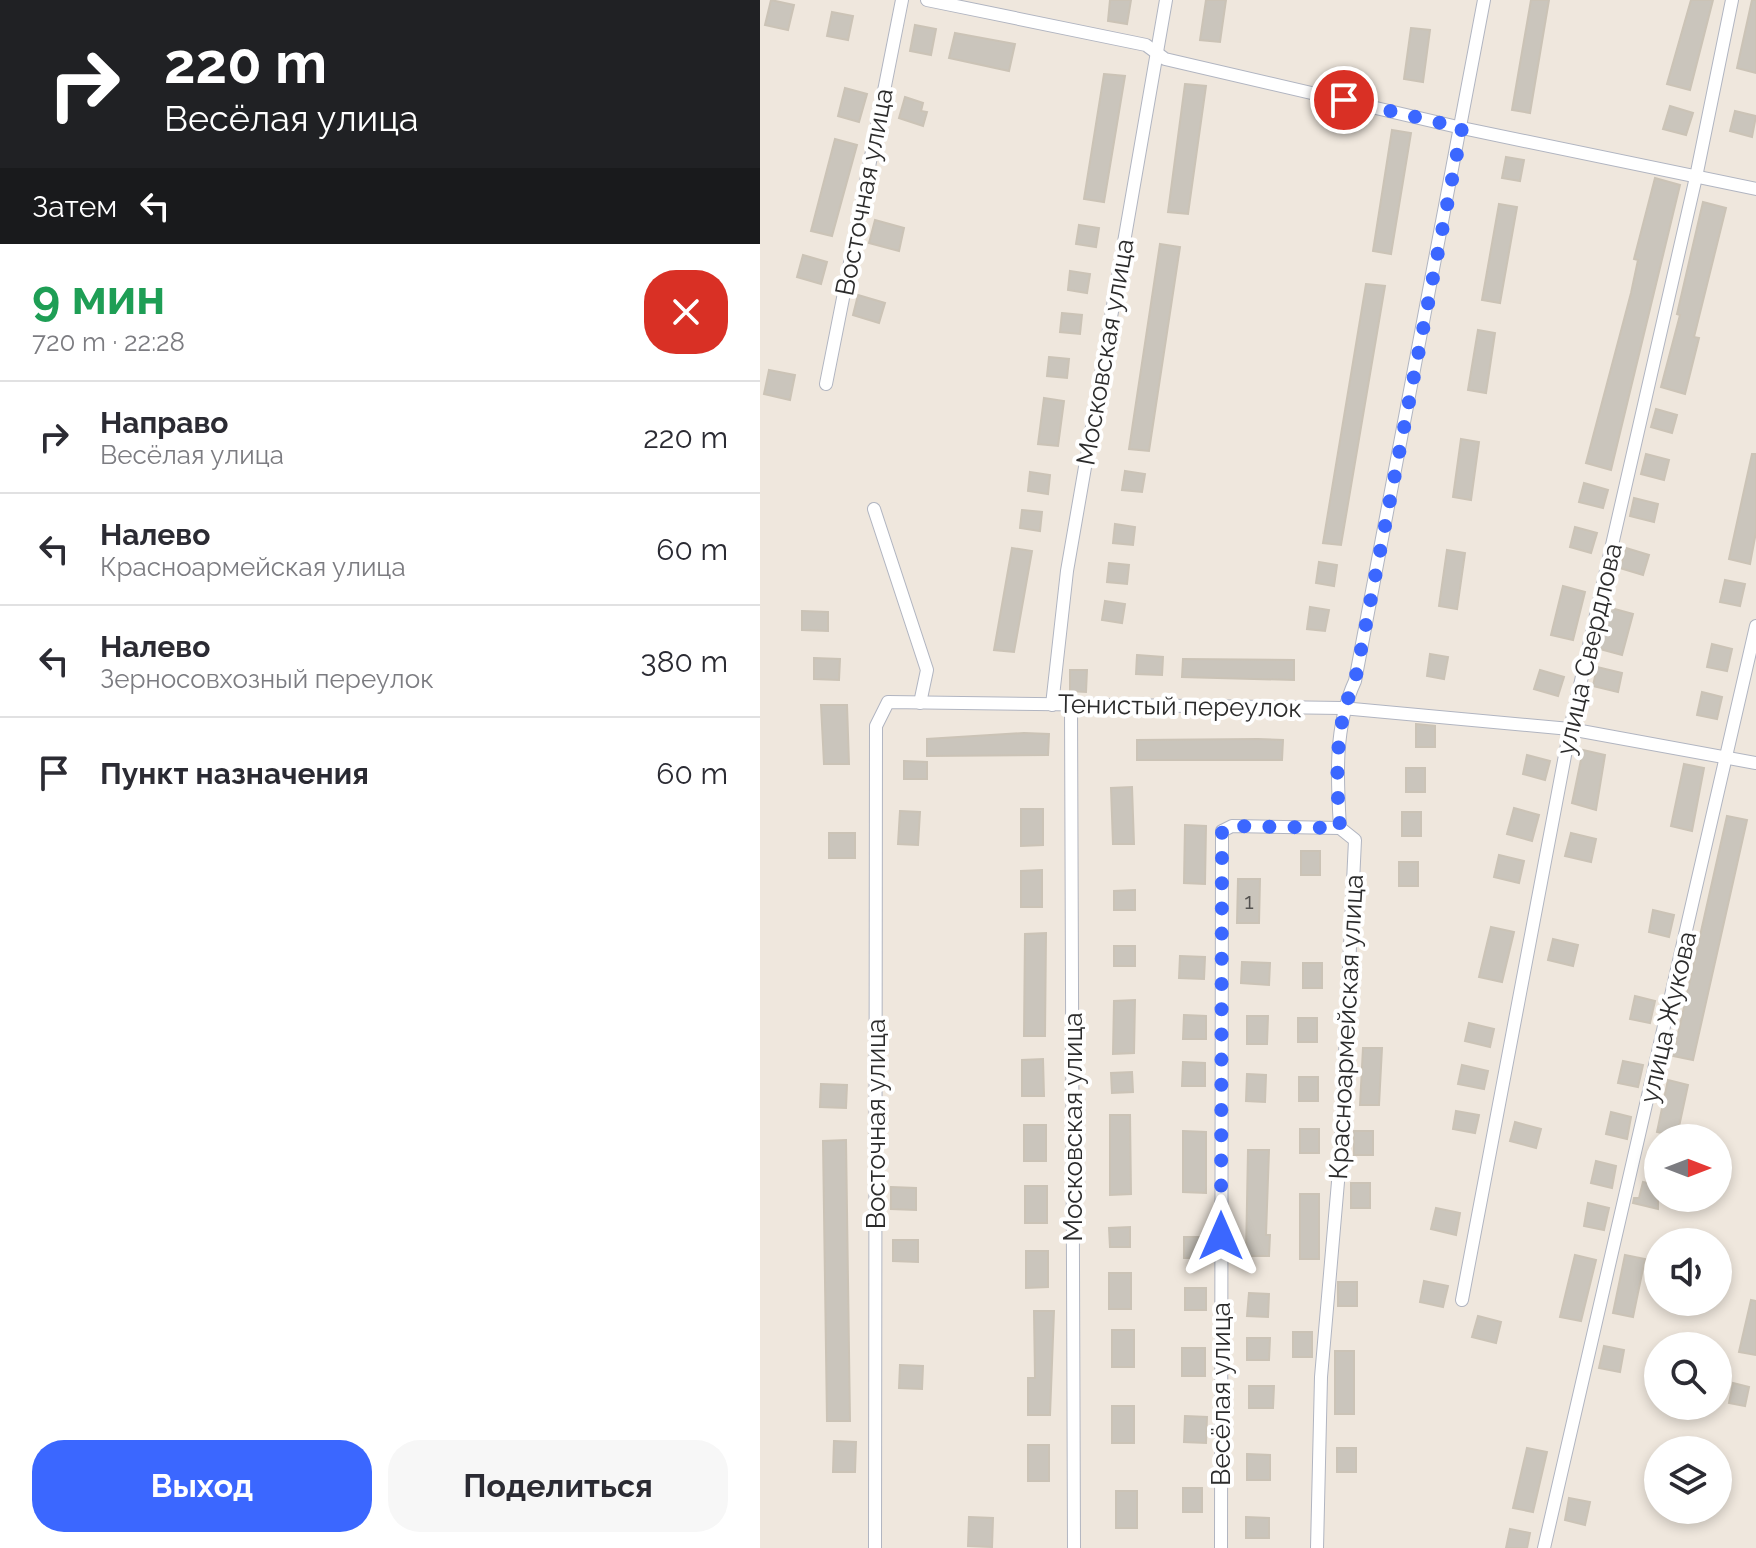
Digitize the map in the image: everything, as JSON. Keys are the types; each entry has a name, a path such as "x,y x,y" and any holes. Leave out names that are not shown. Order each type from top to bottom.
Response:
{"street":[{"name":"Восточная улица","path":"826,384 902,0"},
{"path":"928,0 1146,45 1165,59 1462,128 1756,189"},
{"name":"Московская улица","path":"1052,705 1067,571 1166,0"},
{"name":"Красноармейская улица","path":"1317,1548 1321,1377 1340,1159 1355,840 1340,828 1337,787 1342,708 1355,681 1484,0"},
{"name":"улица Свердлова","path":"1462,1300 1570,729 1696,177 1732,0"},
{"path":"874,509 927,670 920,703"},
{"name":"улица Жукова","path":"1544,1548 1756,626"},
{"name":"Восточная улица","path":"875,1548 876,726 888,702"},
{"name":"Тенистый переулок","path":"888,702 1342,708 1570,729 1756,763"},
{"name":"Московская улица","path":"1071,705 1074,1548"},
{"name":"Весёлая улица","path":"1221,1548 1222,831 1232,826 1340,828"}],"building":[{"path":"771,0 794,5 788,30 765,25"},
{"path":"1110,0 1131,0 1127,24 1108,21"},
{"path":"1206,0 1226,0 1220,42 1200,40"},
{"path":"1531,0 1549,0 1530,113 1512,110"},
{"path":"1691,0 1713,0 1690,90 1667,84"},
{"path":"1752,0 1756,0 1756,73 1737,68"},
{"path":"832,12 853,16 848,40 827,36"},
{"path":"915,25 936,29 931,55 910,51"},
{"path":"1411,28 1430,30 1423,82 1404,79"},
{"path":"955,33 1015,44 1009,71 949,58"},
{"path":"1104,74 1125,76 1104,202 1084,199"},
{"path":"1185,84 1206,86 1188,214 1168,212"},
{"path":"845,88 867,94 859,122 838,116"},
{"path":"905,97 923,103 921,111 927,112 923,126 899,118"},
{"path":"1670,106 1693,113 1686,135 1663,129"},
{"path":"1735,111 1756,116 1752,137 1730,131"},
{"path":"1392,130 1411,133 1391,254 1373,251"},
{"path":"835,139 857,145 832,236 811,231"},
{"path":"1506,157 1524,160 1520,181 1502,178"},
{"path":"1655,178 1680,185 1611,470 1586,463 1631,293 1638,260 1634,259"},
{"path":"1703,202 1726,208 1694,337 1699,338 1685,394 1661,387 1680,315 1677,314"},
{"path":"1499,204 1517,207 1500,303 1482,300"},
{"path":"875,220 904,228 899,251 869,243"},
{"path":"1079,225 1099,228 1096,247 1076,244"},
{"path":"1160,244 1180,247 1149,451 1129,449"},
{"path":"803,255 827,262 821,284 797,277"},
{"path":"1070,271 1090,274 1087,293 1068,290"},
{"path":"1366,284 1385,286 1341,545 1323,543"},
{"path":"858,295 885,303 879,323 853,315"},
{"path":"1062,313 1082,315 1080,334 1060,332"},
{"path":"1478,330 1495,333 1486,393 1468,390"},
{"path":"1049,357 1069,359 1067,378 1047,376"},
{"path":"769,370 795,375 790,400 764,394"},
{"path":"1044,398 1064,401 1058,446 1038,444"},
{"path":"1656,409 1677,415 1672,433 1651,427"},
{"path":"1461,439 1479,442 1471,500 1453,497"},
{"path":"1646,454 1669,460 1664,480 1641,474"},
{"path":"1752,454 1756,454 1756,532 1750,564 1729,559"},
{"path":"1125,471 1145,474 1142,492 1122,490"},
{"path":"1030,472 1050,475 1048,494 1028,491"},
{"path":"1584,483 1608,490 1603,508 1579,502"},
{"path":"1634,498 1658,504 1654,522 1630,516"},
{"path":"1022,510 1042,512 1040,531 1020,528"},
{"path":"1115,524 1135,527 1133,545 1113,543"},
{"path":"1575,527 1597,533 1591,553 1570,547"},
{"path":"1012,548 1032,551 1014,652 994,650"},
{"path":"1626,548 1649,555 1643,575 1620,568"},
{"path":"1447,550 1465,553 1457,609 1439,606"},
{"path":"1319,562 1337,565 1334,586 1316,583"},
{"path":"1109,563 1129,565 1127,584 1107,582"},
{"path":"1725,580 1745,584 1740,606 1720,602"},
{"path":"1563,586 1585,592 1573,640 1551,635"},
{"path":"1105,601 1125,604 1122,623 1102,620"},
{"path":"1310,607 1329,610 1325,631 1307,629"},
{"path":"1611,608 1633,614 1622,655 1600,649"},
{"path":"802,611 828,612 828,631 802,630"},
{"path":"1712,644 1732,649 1727,671 1707,667"},
{"path":"1430,654 1448,657 1444,679 1427,676"},
{"path":"1137,655 1163,657 1162,675 1136,674"},
{"path":"814,658 840,659 839,680 814,679"},
{"path":"1183,659 1294,660 1294,680 1182,677"},
{"path":"1597,667 1622,673 1618,692 1593,686"},
{"path":"1070,670 1087,670 1086,692 1070,691"},
{"path":"1540,670 1564,677 1558,696 1534,689"},
{"path":"1702,692 1722,697 1717,719 1697,715"},
{"path":"821,705 847,705 849,764 824,764"},
{"path":"1416,724 1435,726 1435,747 1416,747"},
{"path":"1049,734 1048,755 927,756 927,739"},
{"path":"1137,740 1283,740 1282,760 1137,760"},
{"path":"1583,750 1605,755 1596,810 1572,803"},
{"path":"1527,755 1550,761 1545,780 1523,774"},
{"path":"904,761 927,762 927,779 904,779"},
{"path":"1684,764 1704,768 1692,831 1671,826"},
{"path":"1406,768 1425,768 1425,792 1406,792"},
{"path":"1132,787 1134,844 1113,844 1111,788"},
{"path":"1514,808 1539,815 1532,841 1507,834"},
{"path":"1021,809 1043,809 1043,845 1021,846"},
{"path":"900,811 920,812 918,845 898,844"},
{"path":"1402,812 1421,812 1421,836 1402,836"},
{"path":"1727,816 1747,820 1693,1060 1673,1056"},
{"path":"1185,825 1206,826 1205,884 1184,883"},
{"path":"829,833 855,833 855,858 829,858"},
{"path":"1571,833 1596,839 1591,862 1565,856"},
{"path":"1301,851 1320,851 1320,875 1301,875"},
{"path":"1499,855 1524,861 1519,883 1494,877"},
{"path":"1399,862 1418,862 1418,886 1399,886"},
{"path":"1042,870 1042,907 1021,907 1021,871"},
{"path":"1238,879 1260,879 1259,923 1237,923"},
{"path":"1135,890 1135,910 1114,910 1114,891"},
{"path":"1653,910 1674,915 1669,937 1649,932"},
{"path":"1491,927 1514,932 1502,982 1479,977"},
{"path":"1046,933 1045,1036 1024,1036 1025,934"},
{"path":"1553,939 1578,945 1573,966 1548,960"},
{"path":"1114,946 1135,946 1135,966 1114,966"},
{"path":"1180,956 1205,957 1204,979 1179,978"},
{"path":"1242,962 1270,963 1269,985 1241,983"},
{"path":"1303,963 1322,963 1322,988 1303,988"},
{"path":"1635,996 1655,1001 1650,1023 1630,1019"},
{"path":"1135,1000 1134,1053 1113,1054 1114,1001"},
{"path":"1184,1015 1206,1016 1206,1039 1183,1039"},
{"path":"1247,1016 1268,1016 1267,1044 1247,1044"},
{"path":"1298,1018 1317,1018 1317,1042 1298,1042"},
{"path":"1469,1023 1494,1029 1490,1047 1465,1041"},
{"path":"1363,1048 1382,1048 1379,1105 1360,1105"},
{"path":"1043,1059 1044,1096 1022,1096 1022,1060"},
{"path":"1623,1061 1643,1065 1638,1087 1618,1083"},
{"path":"1183,1062 1205,1063 1205,1086 1182,1086"},
{"path":"1462,1065 1488,1071 1484,1089 1458,1084"},
{"path":"1132,1072 1133,1092 1112,1093 1111,1073"},
{"path":"1247,1074 1266,1075 1265,1102 1246,1101"},
{"path":"1299,1077 1318,1077 1318,1101 1299,1101"},
{"path":"1668,1080 1688,1085 1680,1124 1659,1124"},
{"path":"821,1084 847,1085 846,1108 820,1107"},
{"path":"1456,1111 1479,1115 1475,1133 1453,1129"},
{"path":"1611,1112 1631,1117 1627,1139 1606,1134"},
{"path":"1110,1115 1130,1115 1131,1194 1110,1195"},
{"path":"1515,1122 1541,1129 1536,1148 1510,1141"},
{"path":"1024,1125 1046,1125 1046,1161 1024,1161"},
{"path":"1300,1129 1319,1129 1319,1153 1300,1153"},
{"path":"1183,1131 1206,1132 1206,1193 1183,1192"},
{"path":"1354,1131 1373,1131 1373,1155 1354,1155"},
{"path":"846,1140 850,1421 827,1421 823,1141"},
{"path":"1248,1150 1269,1150 1266,1235 1270,1235 1269,1256 1246,1256"},
{"path":"1596,1161 1616,1166 1612,1188 1591,1183"},
{"path":"1644,1182 1644,1206 1633,1203 1634,1198 1639,1198"},
{"path":"1351,1183 1370,1183 1370,1208 1351,1208"},
{"path":"1025,1186 1047,1186 1047,1223 1025,1223"},
{"path":"891,1187 916,1188 916,1210 891,1209"},
{"path":"1300,1194 1319,1194 1319,1259 1300,1259"},
{"path":"1588,1203 1609,1208 1604,1230 1584,1226"},
{"path":"1436,1208 1460,1213 1456,1235 1431,1229"},
{"path":"1130,1227 1130,1247 1110,1247 1109,1228"},
{"path":"1184,1237 1205,1237 1205,1258 1184,1258"},
{"path":"893,1240 918,1240 918,1262 893,1261"},
{"path":"1026,1251 1048,1251 1048,1287 1026,1288"},
{"path":"1575,1255 1596,1260 1581,1321 1560,1317"},
{"path":"1625,1255 1644,1259 1633,1317 1613,1313"},
{"path":"1109,1273 1131,1273 1131,1309 1109,1309"},
{"path":"1424,1281 1448,1286 1443,1307 1420,1302"},
{"path":"1338,1282 1357,1282 1357,1306 1338,1306"},
{"path":"1185,1288 1206,1288 1206,1310 1185,1310"},
{"path":"1249,1293 1269,1294 1268,1317 1247,1316"},
{"path":"1751,1300 1756,1301 1756,1355 1739,1352"},
{"path":"1034,1311 1054,1311 1050,1415 1028,1415 1028,1378 1035,1378"},
{"path":"1478,1316 1501,1322 1496,1343 1472,1337"},
{"path":"1112,1330 1134,1330 1134,1367 1112,1367"},
{"path":"1293,1332 1312,1332 1312,1357 1293,1357"},
{"path":"1247,1338 1270,1338 1269,1360 1247,1360"},
{"path":"1604,1346 1624,1350 1620,1372 1599,1368"},
{"path":"1182,1348 1205,1348 1205,1376 1182,1376"},
{"path":"1335,1351 1354,1351 1354,1414 1335,1414"},
{"path":"900,1365 923,1366 922,1389 899,1388"},
{"path":"1733,1383 1749,1387 1745,1406 1732,1404"},
{"path":"1249,1386 1274,1386 1273,1408 1249,1408"},
{"path":"1112,1406 1134,1406 1134,1443 1112,1443"},
{"path":"1185,1416 1207,1417 1206,1443 1184,1442"},
{"path":"834,1441 856,1442 855,1472 833,1472"},
{"path":"1028,1445 1049,1445 1049,1481 1028,1481"},
{"path":"1337,1448 1356,1448 1356,1472 1337,1472"},
{"path":"1527,1448 1547,1452 1533,1512 1513,1508"},
{"path":"1247,1454 1270,1455 1270,1480 1247,1480"},
{"path":"1183,1488 1202,1488 1202,1512 1183,1512"},
{"path":"1116,1491 1137,1491 1137,1528 1116,1528"},
{"path":"1569,1498 1590,1502 1585,1525 1565,1520"},
{"path":"969,1517 993,1518 992,1547 968,1546"},
{"path":"1246,1517 1269,1518 1269,1538 1246,1538"},
{"path":"1510,1529 1530,1533 1527,1548 1506,1548"}],"route":[{"path":"1221,1236 1222,831 1232,826 1340,828 1337,787 1342,708 1355,681 1462,128 1344,100"}]}
